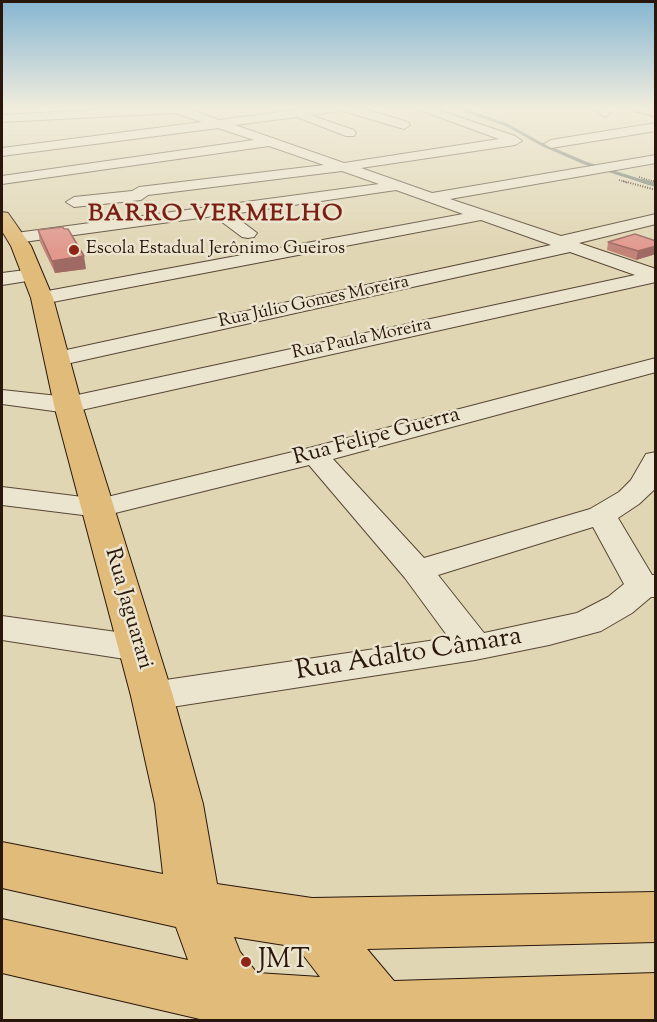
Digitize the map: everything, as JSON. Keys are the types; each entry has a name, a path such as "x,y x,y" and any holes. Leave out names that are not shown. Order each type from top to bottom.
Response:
{"main road":[{"name":"Rua Jaguarari","path":"8,231 25,284 57,359 68,405 152,696 179,804 188,873 196,906 219,970 243,1001"},
{"path":"2,865 196,906 312,924 656,917"},
{"path":"312,924 386,1015"},
{"path":"2,946 243,1001 386,1015 656,1002"}],"street":[{"path":"2,180 175,156"},
{"path":"309,156 656,276"},
{"path":"74,202 418,156"},
{"path":"432,198 656,159"},
{"path":"115,164 158,219"},
{"path":"8,231 158,219 398,186"},
{"path":"218,211 248,233"},
{"path":"25,284 482,215"},
{"name":"Rua Júlio Gomes Moreira","path":"57,359 565,244 656,219"},
{"name":"Rua Paula Moreira","path":"2,397 68,405 656,276"},
{"name":"Rua Felipe Guerra","path":"99,508 315,455 656,365"},
{"path":"315,455 417,571 475,646"},
{"path":"417,571 601,515 629,498 643,485 656,460"},
{"path":"2,496 99,508"},
{"path":"601,515 649,587"},
{"name":"Rua Adalto Câmara","path":"152,696 549,633 589,622 649,587"},
{"path":"2,628 138,648"}],"building":[{"path":"63,227 68,229 84,256 52,261 38,230"},
{"path":"635,234 656,241 656,246 638,251 608,242"}],"waterway":[{"path":"568,156 648,183"},
{"path":"643,181 656,185"}],"place":[{"name":"Escola Estadual Jerônimo Gueiros","path":"74,250"},
{"name":"JMT","path":"246,962"}],"district":[{"name":"BARRO VERMELHO","path":"216,216"}]}
